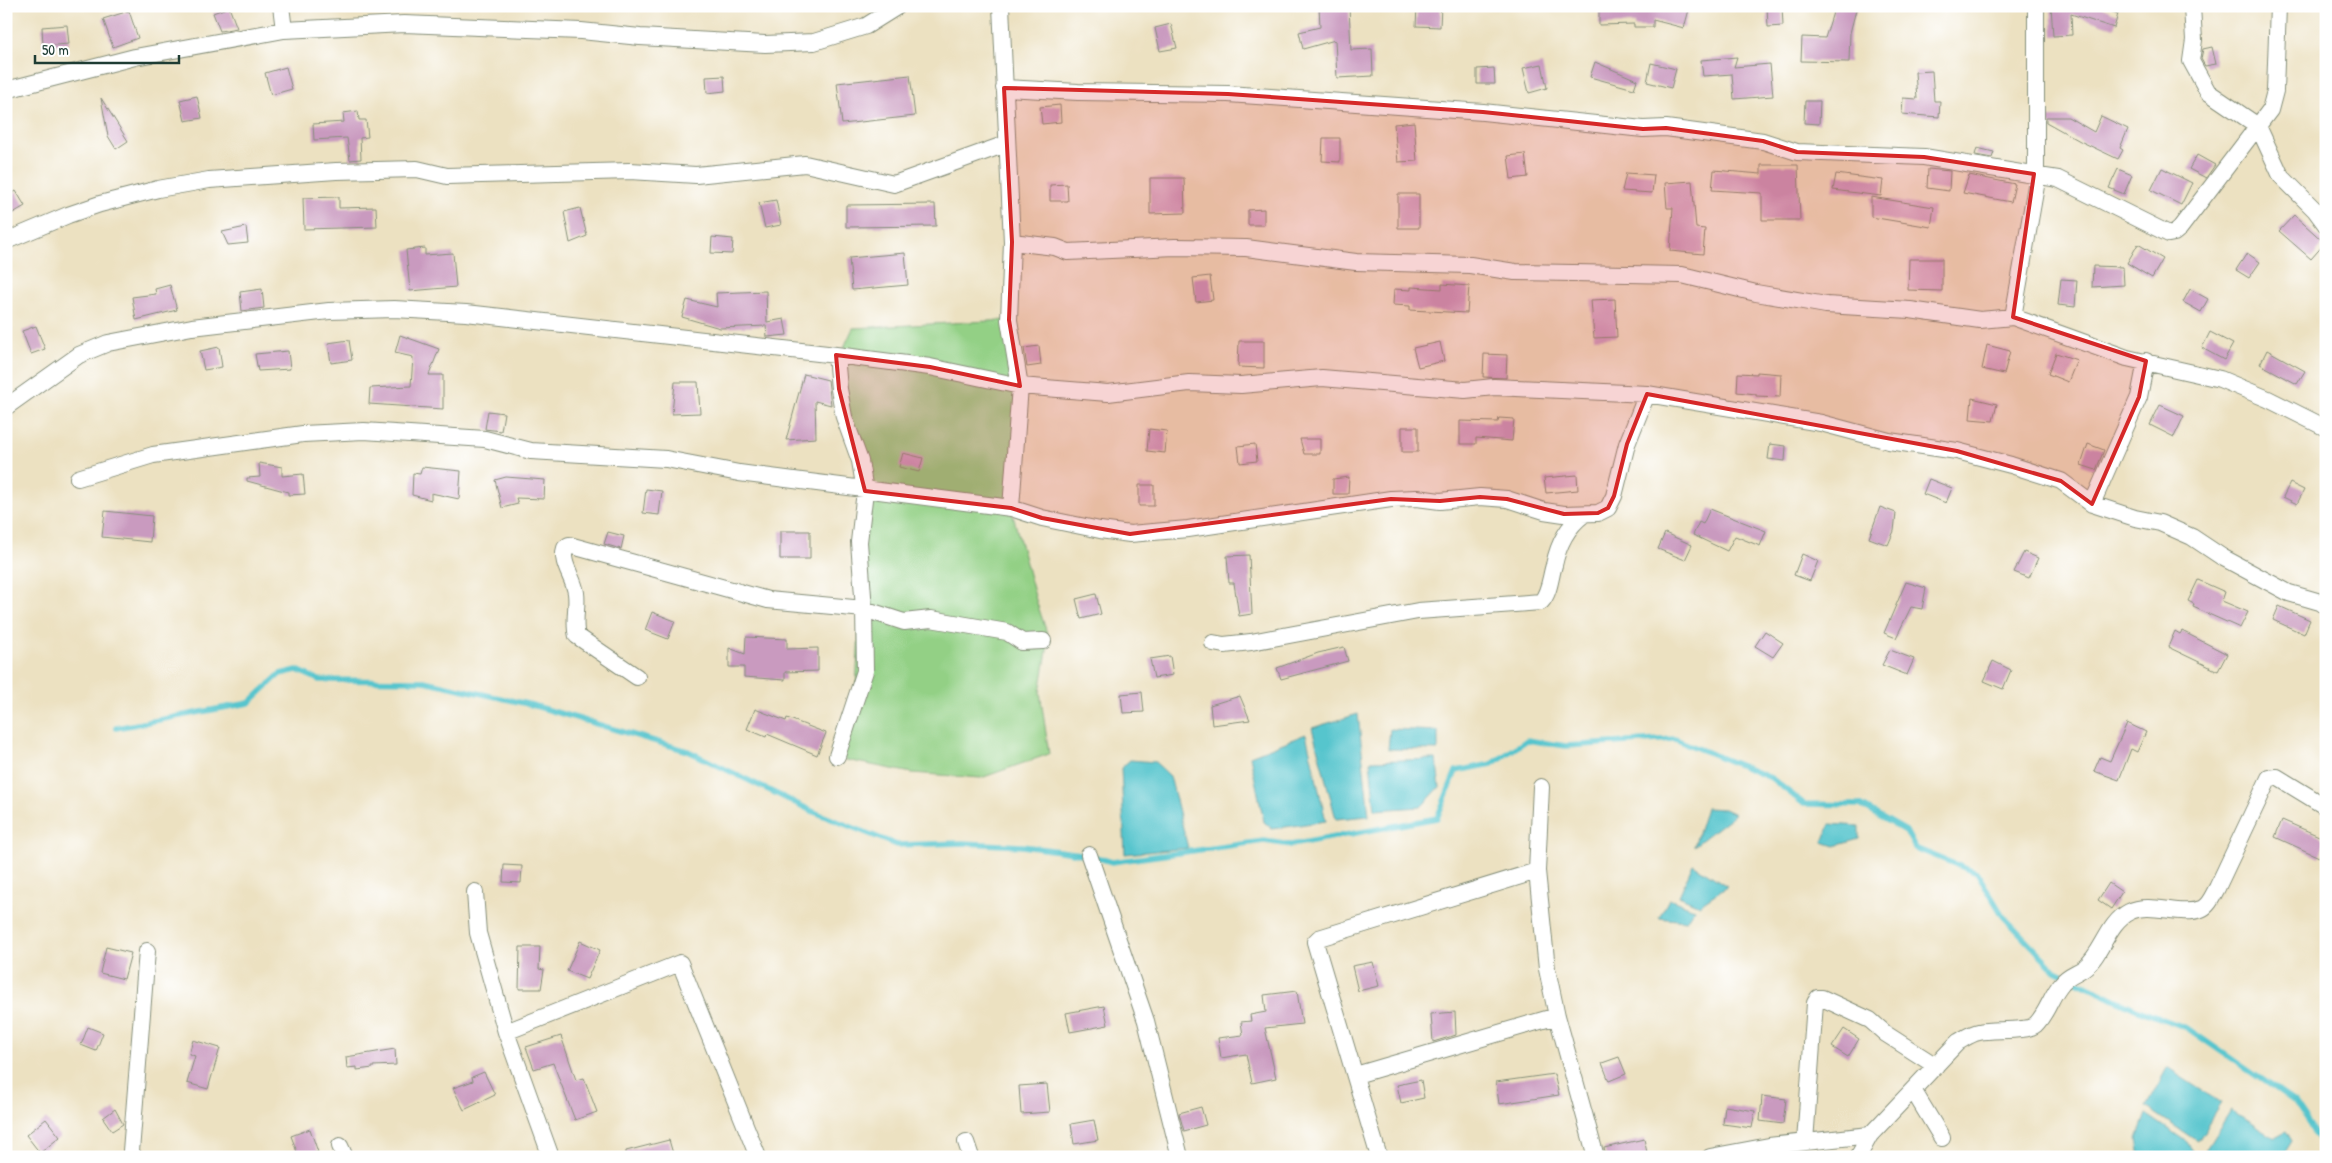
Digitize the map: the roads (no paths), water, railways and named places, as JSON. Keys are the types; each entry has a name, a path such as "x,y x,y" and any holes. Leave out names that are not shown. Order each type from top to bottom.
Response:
{"street":[{"path":"281,6 284,30"},
{"path":"6,90 135,57 284,30 404,24 581,31 640,37 765,44 814,42 866,26 898,6"},
{"path":"1001,6 1012,242 1009,320 1020,386 1011,508"},
{"path":"2013,317 2036,186 2034,174 2036,6"},
{"path":"2192,6 2194,40 2191,61 2208,92 2258,126 2281,176 2315,210 2326,225"},
{"path":"1004,88 1078,92 1228,94 1484,112 1643,129 1666,128 1763,142 1797,152 1924,157 1984,168 2013,170 2058,179 2162,232 2174,233 2270,110 2275,91 2278,6"},
{"path":"6,241 100,204 158,189 210,180 336,171 417,169 446,176 630,171 696,175 805,164 894,184 1006,144"},
{"path":"1012,242 1054,247 1068,252 1176,247 1246,248 1374,263 1470,265 1516,272 1682,275 1756,293 1826,304 1910,310 1980,320 2013,317 2128,358 2220,379 2268,399 2326,428"},
{"path":"6,407 79,355 108,343 192,326 329,311 394,308 466,314 836,355 930,367 1020,386 1108,393 1188,383 1241,385 1322,378 1465,390 1494,387 1647,394 1821,424 1890,441 1957,451 2061,481 2092,504 2135,518 2160,523 2192,537 2222,557 2289,593 2320,602 2326,606"},
{"path":"836,355 844,417 860,461 865,491 858,542 864,608 865,671 837,756"},
{"path":"2092,504 2139,397 2146,361"},
{"path":"78,478 153,455 303,434 364,431 485,439 531,451 666,459 739,473 865,491 1011,508 1042,518 1130,534 1188,529 1392,499 1417,498 1440,502 1480,497 1507,499 1544,511 1583,515 1598,513 1608,508 1614,496 1627,444 1647,394"},
{"path":"1213,643 1224,645 1260,641 1418,611 1541,602 1548,593 1554,563 1563,538 1574,521 1583,515"},
{"path":"637,677 577,636 575,628 576,592 564,559 564,551 569,546 768,600 864,608 904,622 931,619 1007,632 1022,642 1042,640"},
{"path":"1858,1157 1870,1135 1958,1042 1976,1032 1998,1029 2025,1029 2035,1025 2062,982 2084,968 2118,920 2127,913 2137,909 2202,909 2210,901 2269,778 2277,777 2326,807"},
{"path":"1541,787 1537,871 1546,969 1596,1157"},
{"path":"1089,855 1146,1021 1180,1157"},
{"path":"1379,1157 1356,1074 1315,946 1317,939 1537,871"},
{"path":"475,892 478,933 506,1032 551,1157"},
{"path":"134,1157 131,1151 147,952"},
{"path":"506,1032 680,963 758,1157"},
{"path":"1805,1142 1815,1002 1818,998 1870,1020 1886,1034 1936,1066"},
{"path":"1356,1074 1557,1016"},
{"path":"1913,1090 1942,1138"},
{"path":"1710,1157 1805,1142 1870,1135"}],"water":[{"path":"1358,714 1369,816 1336,819 1312,728"},
{"path":"1390,729 1438,731 1438,750 1388,749"},
{"path":"1306,734 1326,821 1272,829 1264,822 1250,756"},
{"path":"1436,759 1440,787 1421,807 1375,810 1370,761"},
{"path":"1130,760 1155,762 1170,776 1188,848 1125,854 1121,768"},
{"path":"1706,808 1724,809 1735,814 1694,846"},
{"path":"1830,824 1859,826 1859,839 1835,846 1823,842"},
{"path":"1693,864 1727,886 1699,905 1679,896"},
{"path":"1669,899 1694,909 1686,921 1659,918"},
{"path":"2167,1068 2221,1103 2197,1141 2146,1107"},
{"path":"2231,1110 2275,1137 2286,1131 2292,1141 2282,1157 2218,1157 2206,1149"},
{"path":"2146,1114 2187,1142 2193,1151 2192,1157 2140,1157 2137,1138"}],"waterway":[{"path":"116,728 249,703 280,674 297,670 319,680 424,681 532,705 688,751 814,812 897,845 963,843 1022,846 1089,855 1112,862 1264,841 1291,845 1437,818 1456,771 1492,764 1527,740 1566,746 1675,739 1771,778 1804,804 1860,805 1906,831 1915,848 1977,873 2003,916 2056,971 2138,1010 2187,1028 2294,1102 2326,1149"}]}
